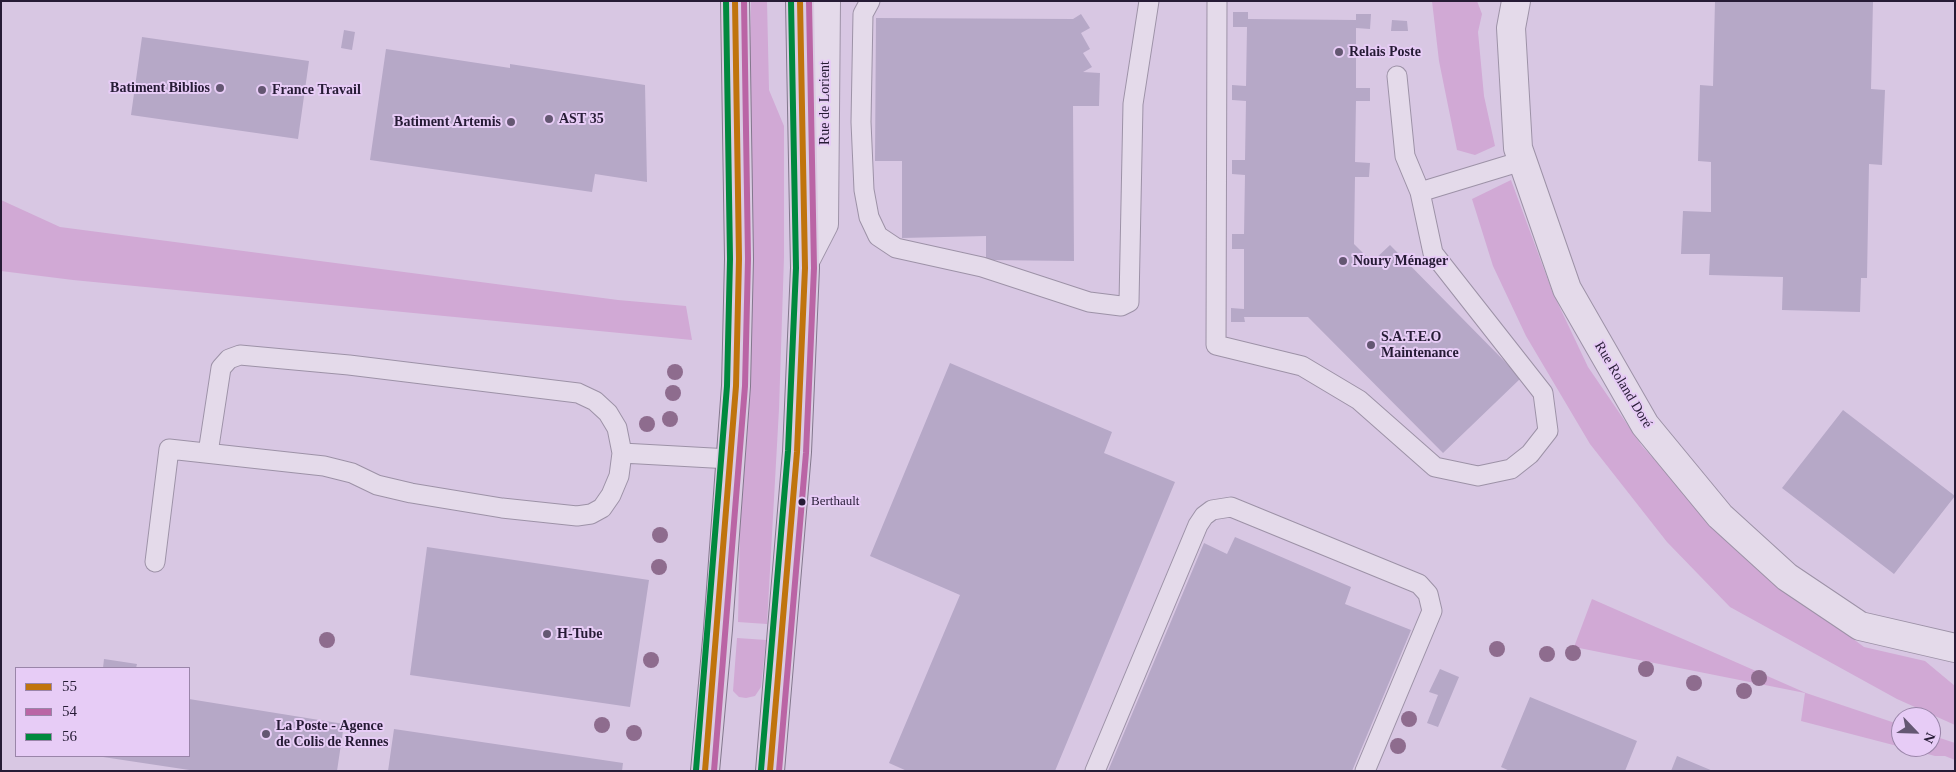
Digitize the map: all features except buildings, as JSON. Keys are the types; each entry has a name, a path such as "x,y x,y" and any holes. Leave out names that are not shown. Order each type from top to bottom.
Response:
{"main road":[{"path":"704,771 718,629 736,386 739,259 735,1"},
{"name":"Rue de Lorient","path":"770,771 797,452 806,260 800,1"}],"street":[{"name":"Rue de Lorient","path":"806,260 824,224 826,1"},
{"name":"Rue Roland Doré","path":"1516,1 1511,28 1518,148 1567,289 1645,425 1720,516 1787,577 1860,626 1955,648"}],"lane":[{"path":"870,1 863,14 862,132 864,190 868,217 878,236 896,248 982,267 1089,302 1121,306 1129,302 1133,104 1149,1"},
{"path":"1217,1 1216,345 1302,366 1359,400 1435,467 1478,476 1511,469 1530,454 1548,431 1543,394 1433,252 1420,192 1405,156 1397,76"},
{"path":"1420,192 1522,161"},
{"path":"155,562 169,449 324,466 352,473 377,485 411,493 502,508 577,516 591,514 602,508 611,495 619,476 622,453 617,428 608,413 595,401 578,393 349,365 240,355 229,359 221,368 208,453"},
{"path":"622,453 730,459"},
{"path":"1095,771 1198,525 1204,516 1212,510 1231,507 1420,584 1428,594 1432,611 1365,771"}],"shaded area":[{"path":"751,1 767,1 769,90 784,126 784,257 779,409 767,624 738,622"},
{"path":"1432,1 1477,1 1482,14 1478,32 1484,96 1495,146 1475,155 1457,150 1439,61"},
{"path":"1511,180 1552,291 1588,367 1642,446 1741,555 1864,647 1925,661 1955,686 1955,725 1941,719 1941,707 1915,707 1897,699 1730,607 1667,542 1590,444 1526,336 1493,266 1472,199"},
{"path":"1,200 60,227 618,300 686,306 692,340 73,280 1,271"},
{"path":"1592,599 1806,693 1891,722 1891,744 1801,721 1805,693 1574,647"},
{"path":"737,638 766,640 761,687 755,696 739,697 733,691"},
{"path":"1941,738 1955,743 1955,760 1941,756"}],"transit line":[{"name":"56","path":"696,770 727,386 730,259 726,1"},
{"name":"55","path":"705,771 736,386 739,259 735,1"},
{"name":"54","path":"714,771 745,386 748,259 744,1"},
{"name":"56","path":"761,770 788,451 796,268 791,1"},
{"name":"55","path":"770,771 797,452 805,268 800,1"},
{"name":"54","path":"779,771 806,453 814,268 809,1"}],"place":[{"name":"Relais Poste","path":"1339,52"},
{"name":"Batiment Biblios","path":"220,88"},
{"name":"France Travail","path":"262,90"},
{"name":"AST 35","path":"549,119"},
{"name":"Batiment Artemis","path":"511,122"},
{"name":"Noury Ménager","path":"1343,261"},
{"name":"S.A.T.E.O Maintenance","path":"1371,345"},
{"name":"Berthault","path":"802,502"},
{"name":"H-Tube","path":"547,634"},
{"name":"La Poste - Agence de Colis de Rennes","path":"266,734"}]}
